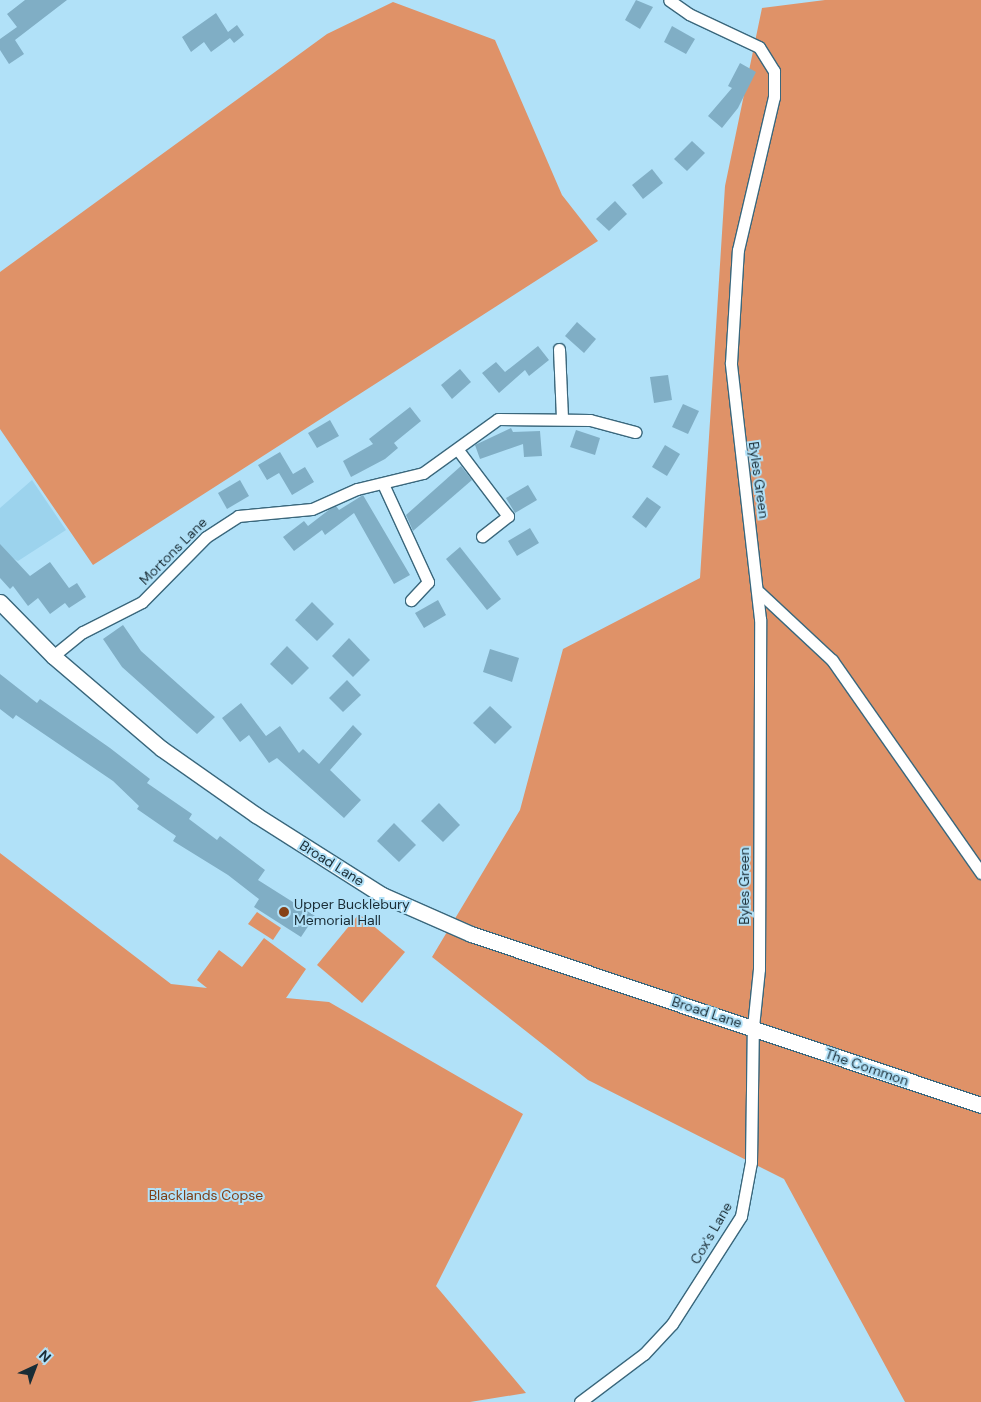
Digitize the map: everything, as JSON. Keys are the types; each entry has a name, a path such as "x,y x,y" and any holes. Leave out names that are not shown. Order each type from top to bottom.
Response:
{"street":[{"name":"Byles Green","path":"669,0 689,14 759,47 774,72 774,97 738,250 731,362 759,592 759,969 753,1027"},
{"path":"559,349 562,419"},
{"name":"Mortons Lane","path":"54,656 83,632 147,598 226,521 250,513 312,509 357,489 383,484 423,472 458,450 480,429 498,419 602,421 635,432"},
{"path":"458,450 508,516 482,536"},
{"path":"383,484 428,582 411,600"},
{"path":"759,592 832,660 981,873"},
{"name":"Broad Lane","path":"0,602 54,656 162,749 256,815 382,895 471,934 753,1027"},
{"name":"The Common","path":"753,1027 981,1105"},
{"name":"Cox's Lane","path":"580,1402 659,1339 741,1216 747,1197 751,1162 753,1027"}],"shaded area":[{"path":"32,480 66,530 18,561 12,558 0,570 0,508"}],"green space":[{"path":"825,0 981,0 981,1402 905,1402 784,1179 588,1080 432,957 520,810 563,649 700,578 725,186 762,8"},
{"path":"393,2 495,40 562,195 598,241 93,565 0,429 0,272 327,34"},
{"name":"Blacklands Copse","path":"0,853 171,984 207,988 197,980 219,950 242,967 264,938 306,969 286,998 329,1002 523,1114 436,1286 526,1393 470,1402 0,1402"},
{"path":"257,912 281,928 273,940 248,924"},
{"path":"359,914 405,952 362,1003 317,965"}],"building":[{"path":"25,0 67,0 15,40 24,54 9,64 0,50 0,39 17,27 7,14"},
{"path":"636,0 653,7 640,29 625,20"},
{"path":"216,13 228,32 237,25 244,35 234,43 230,38 211,52 204,42 191,52 182,37"},
{"path":"672,26 695,39 686,54 664,42"},
{"path":"740,63 756,72 738,108 722,128 708,116 732,88 728,86"},
{"path":"692,141 705,153 687,171 674,159"},
{"path":"652,169 663,183 643,199 632,185"},
{"path":"615,201 627,214 609,231 596,219"},
{"path":"577,322 596,339 584,353 565,336"},
{"path":"538,346 549,360 529,376 525,370 499,393 482,373 496,362 505,372"},
{"path":"460,369 471,382 452,399 441,385"},
{"path":"668,375 672,400 654,403 650,377"},
{"path":"683,404 699,411 688,434 672,427"},
{"path":"410,407 421,421 394,443 398,448 385,459 351,477 343,461 373,444 369,439"},
{"path":"330,420 339,436 317,448 308,433"},
{"path":"511,428 513,432 540,431 542,456 524,457 523,444 480,459 475,445"},
{"path":"576,430 600,438 595,455 570,447"},
{"path":"665,445 680,454 667,476 652,467"},
{"path":"280,452 293,474 305,467 314,482 292,495 279,473 267,480 258,465"},
{"path":"461,466 472,480 413,531 406,515"},
{"path":"240,480 249,496 227,509 218,493"},
{"path":"528,485 537,500 515,513 506,498"},
{"path":"363,495 410,575 394,584 354,513 325,535 322,530 294,551 283,537 304,521 308,526 330,509 336,506 339,510"},
{"path":"647,497 661,507 646,528 632,517"},
{"path":"530,528 539,543 517,556 508,541"},
{"path":"0,544 30,576 50,562 69,588 77,583 86,597 69,608 65,603 50,614 38,598 28,606 13,586 10,589 0,578"},
{"path":"460,547 501,599 487,610 446,559"},
{"path":"438,600 446,615 424,628 415,613"},
{"path":"312,602 334,624 317,641 295,620"},
{"path":"123,625 141,651 215,717 197,734 122,667 103,639"},
{"path":"349,638 370,660 353,677 332,656"},
{"path":"287,646 309,668 292,685 270,664"},
{"path":"490,649 519,658 512,682 483,672"},
{"path":"0,674 37,703 40,699 110,748 150,779 147,783 192,814 189,819 217,840 220,836 265,870 258,880 315,916 301,937 254,907 259,899 228,875 173,841 176,836 137,809 139,806 113,781 16,715 13,719 0,709"},
{"path":"347,680 361,695 343,712 329,698"},
{"path":"241,703 266,736 280,726 299,753 303,749 319,764 353,725 362,734 330,770 361,800 344,818 277,758 269,763 249,735 240,742 222,718"},
{"path":"490,706 512,727 495,744 473,723"},
{"path":"439,803 460,825 443,842 421,821"},
{"path":"394,823 416,845 399,862 377,841"}],"place":[{"name":"Upper Bucklebury Memorial Hall","path":"284,912"}]}
